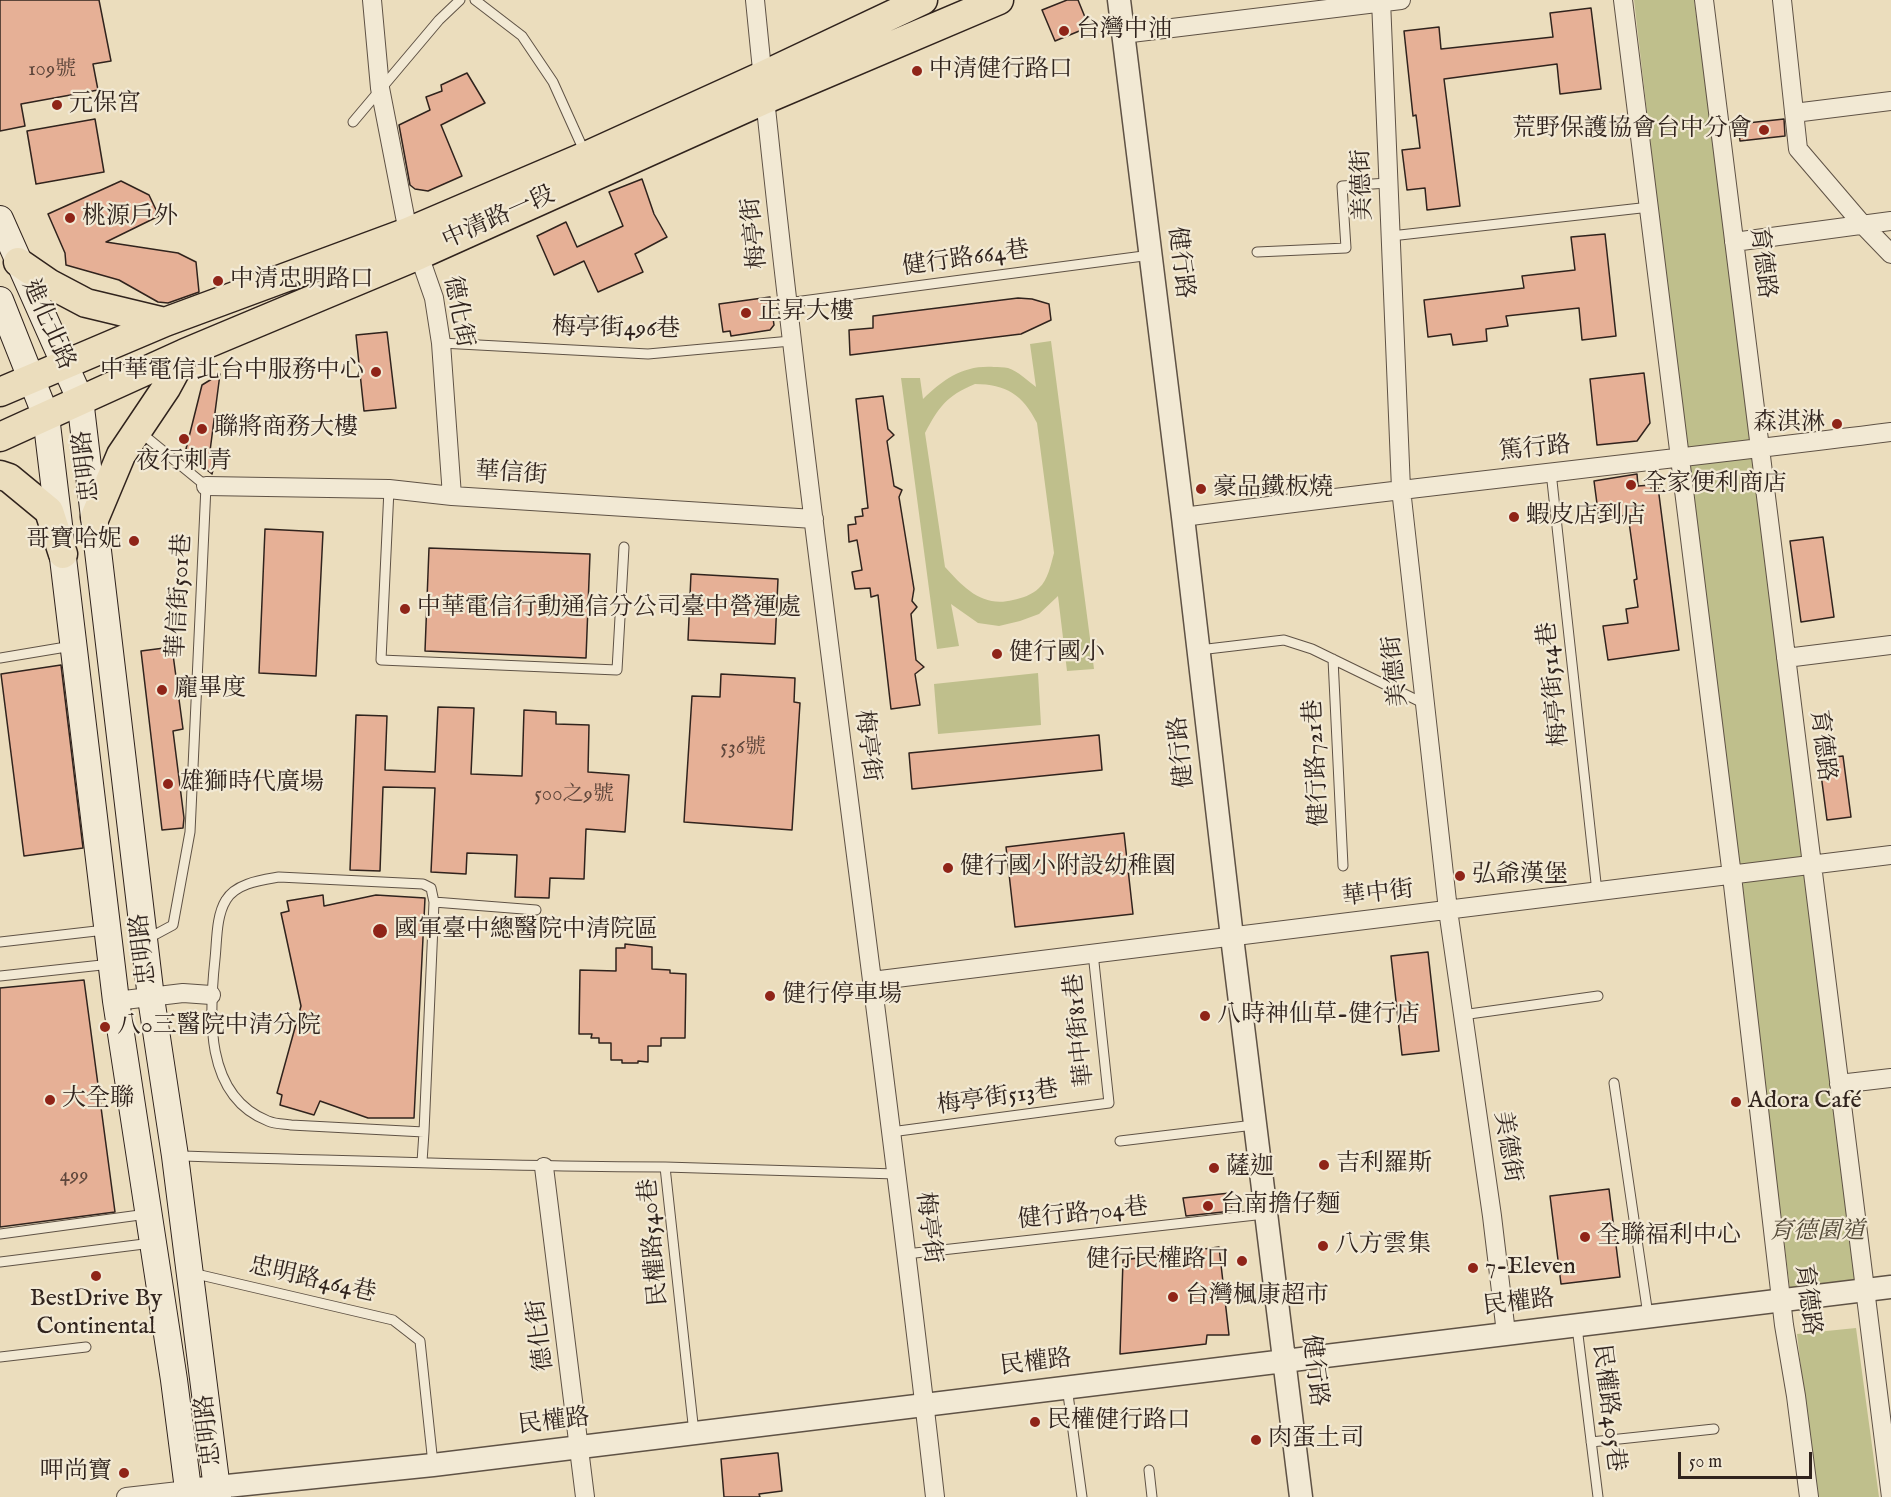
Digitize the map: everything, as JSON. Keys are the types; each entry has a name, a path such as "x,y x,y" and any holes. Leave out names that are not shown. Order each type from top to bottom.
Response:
{"main road":[{"name":"中清路一段","path":"0,392 165,322 414,243 764,88 923,0"},
{"name":"中清路一段","path":"0,437 184,353 414,243 586,156 999,0"},
{"name":"進化北路","path":"0,219 80,399"},
{"path":"18,262 50,284 86,303 165,322"},
{"name":"進化北路","path":"0,300 46,416"},
{"path":"94,517 121,455 166,388 184,353"},
{"name":"忠明路","path":"80,399 151,998 175,1156 217,1492"},
{"name":"忠明路","path":"46,416 111,964 174,1380 188,1494"},
{"path":"0,475 9,478 49,511 63,554"}],"street":[{"name":"德化街","path":"372,0 381,88 414,243 435,298 441,343 453,495"},
{"name":"梅亭街","path":"755,0 791,341 935,1497"},
{"name":"健行路","path":"1119,0 1301,1497"},
{"path":"1123,34 1401,0"},
{"name":"育德路","path":"1623,0 1732,876 1781,1299 1809,1497"},
{"name":"育德路","path":"1704,0 1891,1497"},
{"path":"1782,0 1798,149 1891,254"},
{"name":"美德街","path":"1381,1 1401,489 1448,910 1492,1216 1506,1333"},
{"path":"1794,113 1891,101"},
{"path":"1734,242 1891,221"},
{"name":"篤行路","path":"1183,517 1401,489 1891,432"},
{"name":"華信街","path":"206,486 389,489 814,519"},
{"path":"1786,658 1891,645"},
{"name":"華中街","path":"872,981 1891,855"},
{"path":"116,1001 183,993 211,994"},
{"path":"1839,1084 1891,1078"},
{"name":"德化街","path":"544,1167 585,1497"},
{"name":"民權路","path":"188,1494 1891,1287"},
{"path":"126,1497 188,1494"}],"lane":[{"path":"353,122 439,20 460,0"},
{"path":"475,0 522,36 553,82 586,156"},
{"path":"1257,252 1346,248 1342,186 1388,183"},
{"path":"1391,236 1650,207"},
{"name":"健行路664巷","path":"787,303 1151,255"},
{"name":"梅亭街496巷","path":"441,343 648,354 791,341"},
{"path":"137,430 206,486"},
{"name":"梅亭街514巷","path":"1551,472 1597,892"},
{"name":"華信街501巷","path":"145,940 173,925 190,832 206,486"},
{"path":"389,489 381,660 617,670 624,547"},
{"path":"1199,650 1284,640 1312,649 1425,705"},
{"path":"0,658 74,646"},
{"name":"健行路721巷","path":"1333,659 1343,866"},
{"path":"422,1162 424,1132 434,902 431,888 423,884 279,878 257,880 240,888 226,899 220,917 211,994 212,1045 220,1070 231,1091 250,1112 270,1122 424,1132"},
{"path":"434,902 536,910"},
{"path":"0,942 107,929"},
{"name":"華中街81巷","path":"1093,953 1109,1103"},
{"path":"0,976 111,964"},
{"path":"1462,1015 1598,996"},
{"path":"1614,1083 1648,1316"},
{"name":"梅亭街513巷","path":"891,1132 1109,1103"},
{"path":"1120,1141 1254,1125"},
{"path":"175,1156 544,1167 665,1167"},
{"name":"民權路540巷","path":"694,1433 665,1167 896,1174"},
{"path":"0,1234 149,1214"},
{"name":"健行路704巷","path":"906,1254 1265,1214"},
{"path":"0,1262 153,1243"},
{"name":"忠明路464巷","path":"190,1272 393,1320 420,1341 433,1465"},
{"name":"民權路405巷","path":"1576,1324 1598,1497"},
{"path":"0,1358 86,1347"},
{"path":"1067,1387 1082,1497"},
{"path":"1592,1442 1714,1429"},
{"path":"1149,1470 1152,1497"}],"green space":[{"path":"1634,0 1694,0 1753,442 1686,450"},
{"path":"1051,341 1094,669 1067,671 1058,596 1039,614 999,626 978,623 951,604 959,646 937,649 901,378 920,378 923,399 955,375 973,368 1008,368 1036,387 1030,344","holes":["975,384 1005,389 1019,398 1037,423 1054,553 1047,576 1039,588 1023,597 1002,602 983,599 967,589 945,567 925,433 939,409 950,398"]},
{"path":"1755,457 1805,856 1737,865 1688,465"},
{"path":"1038,673 1041,725 938,734 934,684"},
{"name":"育德園道","path":"1807,871 1858,1282 1790,1289 1739,880"},
{"path":"1856,1328 1879,1497 1816,1497 1797,1334"}],"building":[{"path":"0,0 99,0 111,61 93,64 98,90 21,104 25,126 0,131"},
{"name":"台灣中油","path":"1067,0 1078,0 1089,27 1055,41 1042,10"},
{"path":"1591,8 1601,89 1560,94 1557,64 1444,79 1460,206 1427,210 1425,188 1407,190 1402,150 1420,148 1416,115 1413,116 1404,31 1439,27 1441,49 1553,37 1550,13"},
{"path":"467,73 485,103 441,125 462,176 428,191 415,189 410,185 399,125 430,110 426,97 442,91 441,85"},
{"path":"95,119 104,172 36,184 27,131"},
{"name":"荒野保護協會台中分會","path":"1784,119 1785,136 1740,141 1738,124"},
{"path":"642,179 654,214 667,237 635,254 643,272 598,292 584,261 554,275 537,236 566,222 577,247 623,226 609,192"},
{"path":"121,181 149,195 159,216 106,242 178,253 196,262 199,292 168,303 158,302 119,280 66,265 65,253 48,214"},
{"path":"1605,234 1616,336 1582,340 1579,308 1506,316 1508,326 1486,329 1487,341 1453,345 1451,334 1428,337 1424,300 1524,288 1522,276 1575,270 1571,237"},
{"name":"正昇大樓","path":"770,297 774,325 770,330 731,336 730,331 723,332 719,304"},
{"path":"1018,298 1049,304 1051,320 1021,334 850,355 849,330 873,328 873,316"},
{"name":"中華電信北台中服務中心","path":"387,332 396,408 364,411 356,335"},
{"path":"1644,373 1650,423 1637,441 1597,445 1590,379"},
{"name":"聯將商務大樓","path":"220,374 210,451 216,457 212,474 185,453 202,385"},
{"path":"883,396 888,429 894,435 887,441 894,486 902,490 899,497 914,589 912,601 917,607 911,614 916,660 924,667 915,674 920,705 891,709 878,595 871,597 870,588 855,589 852,572 862,570 857,540 849,542 848,525 856,524 855,517 863,516 862,509 868,508 856,399"},
{"path":"1637,474 1638,486 1658,487 1679,650 1608,660 1603,626 1628,623 1626,609 1638,607 1634,580 1637,579 1628,515 1599,519 1594,481"},
{"path":"265,529 323,532 316,676 259,673"},
{"path":"1823,537 1834,617 1801,622 1790,541"},
{"path":"429,548 590,554 586,658 425,651"},
{"path":"691,574 778,579 775,644 688,640"},
{"path":"172,647 183,729 173,731 184,818 183,828 162,830 141,651"},
{"path":"61,665 83,848 24,856 1,674"},
{"path":"721,674 795,678 794,702 800,703 792,830 684,822 692,696 720,697"},
{"path":"438,707 474,708 471,774 522,776 524,710 556,712 556,724 589,725 588,772 629,775 625,832 586,829 584,879 550,878 549,898 515,897 517,855 467,853 466,874 431,872 435,788 383,787 380,871 350,870 356,715 387,716 385,770 435,772"},
{"path":"1099,735 1102,770 912,789 909,753"},
{"path":"1843,756 1851,817 1827,820 1819,759"},
{"path":"1124,833 1133,914 1015,927 1006,847"},
{"path":"323,895 324,906 376,895 425,898 414,1118 368,1118 320,1101 314,1115 280,1105 282,1095 277,1093 301,1006 281,913 289,911 287,901"},
{"path":"625,944 652,947 652,969 686,974 685,1038 661,1038 661,1046 648,1046 648,1062 622,1063 622,1060 611,1060 611,1043 599,1043 599,1038 591,1038 592,1034 579,1034 580,970 616,971 616,948 625,948"},
{"path":"1428,952 1439,1051 1402,1055 1391,956"},
{"name":"大全聯","path":"84,980 115,1212 0,1227 0,988"},
{"name":"全聯福利中心","path":"1609,1189 1620,1277 1561,1284 1550,1196"},
{"name":"台南擔仔麵","path":"1230,1193 1232,1211 1186,1216 1183,1198"},
{"name":"台灣楓康超市","path":"1219,1247 1229,1335 1207,1335 1206,1344 1120,1354 1123,1260"},
{"path":"778,1453 782,1491 759,1494 760,1497 724,1497 721,1459"}],"place":[{"name":"台灣中油","path":"1064,31"},
{"name":"中清健行路口","path":"917,71"},
{"name":"元保宮","path":"57,105"},
{"name":"荒野保護協會台中分會","path":"1764,130"},
{"name":"桃源戶外","path":"70,218"},
{"name":"中清忠明路口","path":"218,281"},
{"name":"正昇大樓","path":"746,313"},
{"name":"中華電信北台中服務中心","path":"376,372"},
{"name":"森淇淋","path":"1837,424"},
{"name":"聯將商務大樓","path":"202,429"},
{"name":"夜行刺青","path":"184,439"},
{"name":"全家便利商店","path":"1631,485"},
{"name":"豪品鐵板燒","path":"1201,489"},
{"name":"蝦皮店到店","path":"1514,517"},
{"name":"哥寶哈妮","path":"134,541"},
{"name":"中華電信行動通信分公司臺中營運處","path":"405,609"},
{"name":"健行國小","path":"997,654"},
{"name":"龐畢度","path":"162,690"},
{"name":"雄獅時代廣場","path":"168,784"},
{"name":"健行國小附設幼稚園","path":"948,868"},
{"name":"弘爺漢堡","path":"1460,876"},
{"name":"國軍臺中總醫院中清院區","path":"380,931"},
{"name":"健行停車場","path":"770,996"},
{"name":"八時神仙草-健行店","path":"1205,1016"},
{"name":"八0三醫院中清分院","path":"105,1027"},
{"name":"大全聯","path":"50,1100"},
{"name":"Adora Café","path":"1736,1102"},
{"name":"吉利羅斯","path":"1324,1165"},
{"name":"薩迦","path":"1214,1168"},
{"name":"台南擔仔麵","path":"1208,1206"},
{"name":"全聯福利中心","path":"1585,1237"},
{"name":"八方雲集","path":"1323,1246"},
{"name":"健行民權路口","path":"1242,1261"},
{"name":"7-Eleven","path":"1473,1268"},
{"name":"BestDrive By Continental","path":"96,1276"},
{"name":"台灣楓康超市","path":"1173,1297"},
{"name":"民權健行路口","path":"1035,1422"},
{"name":"肉蛋土司","path":"1256,1440"},
{"name":"呷尚寶","path":"124,1473"}]}
